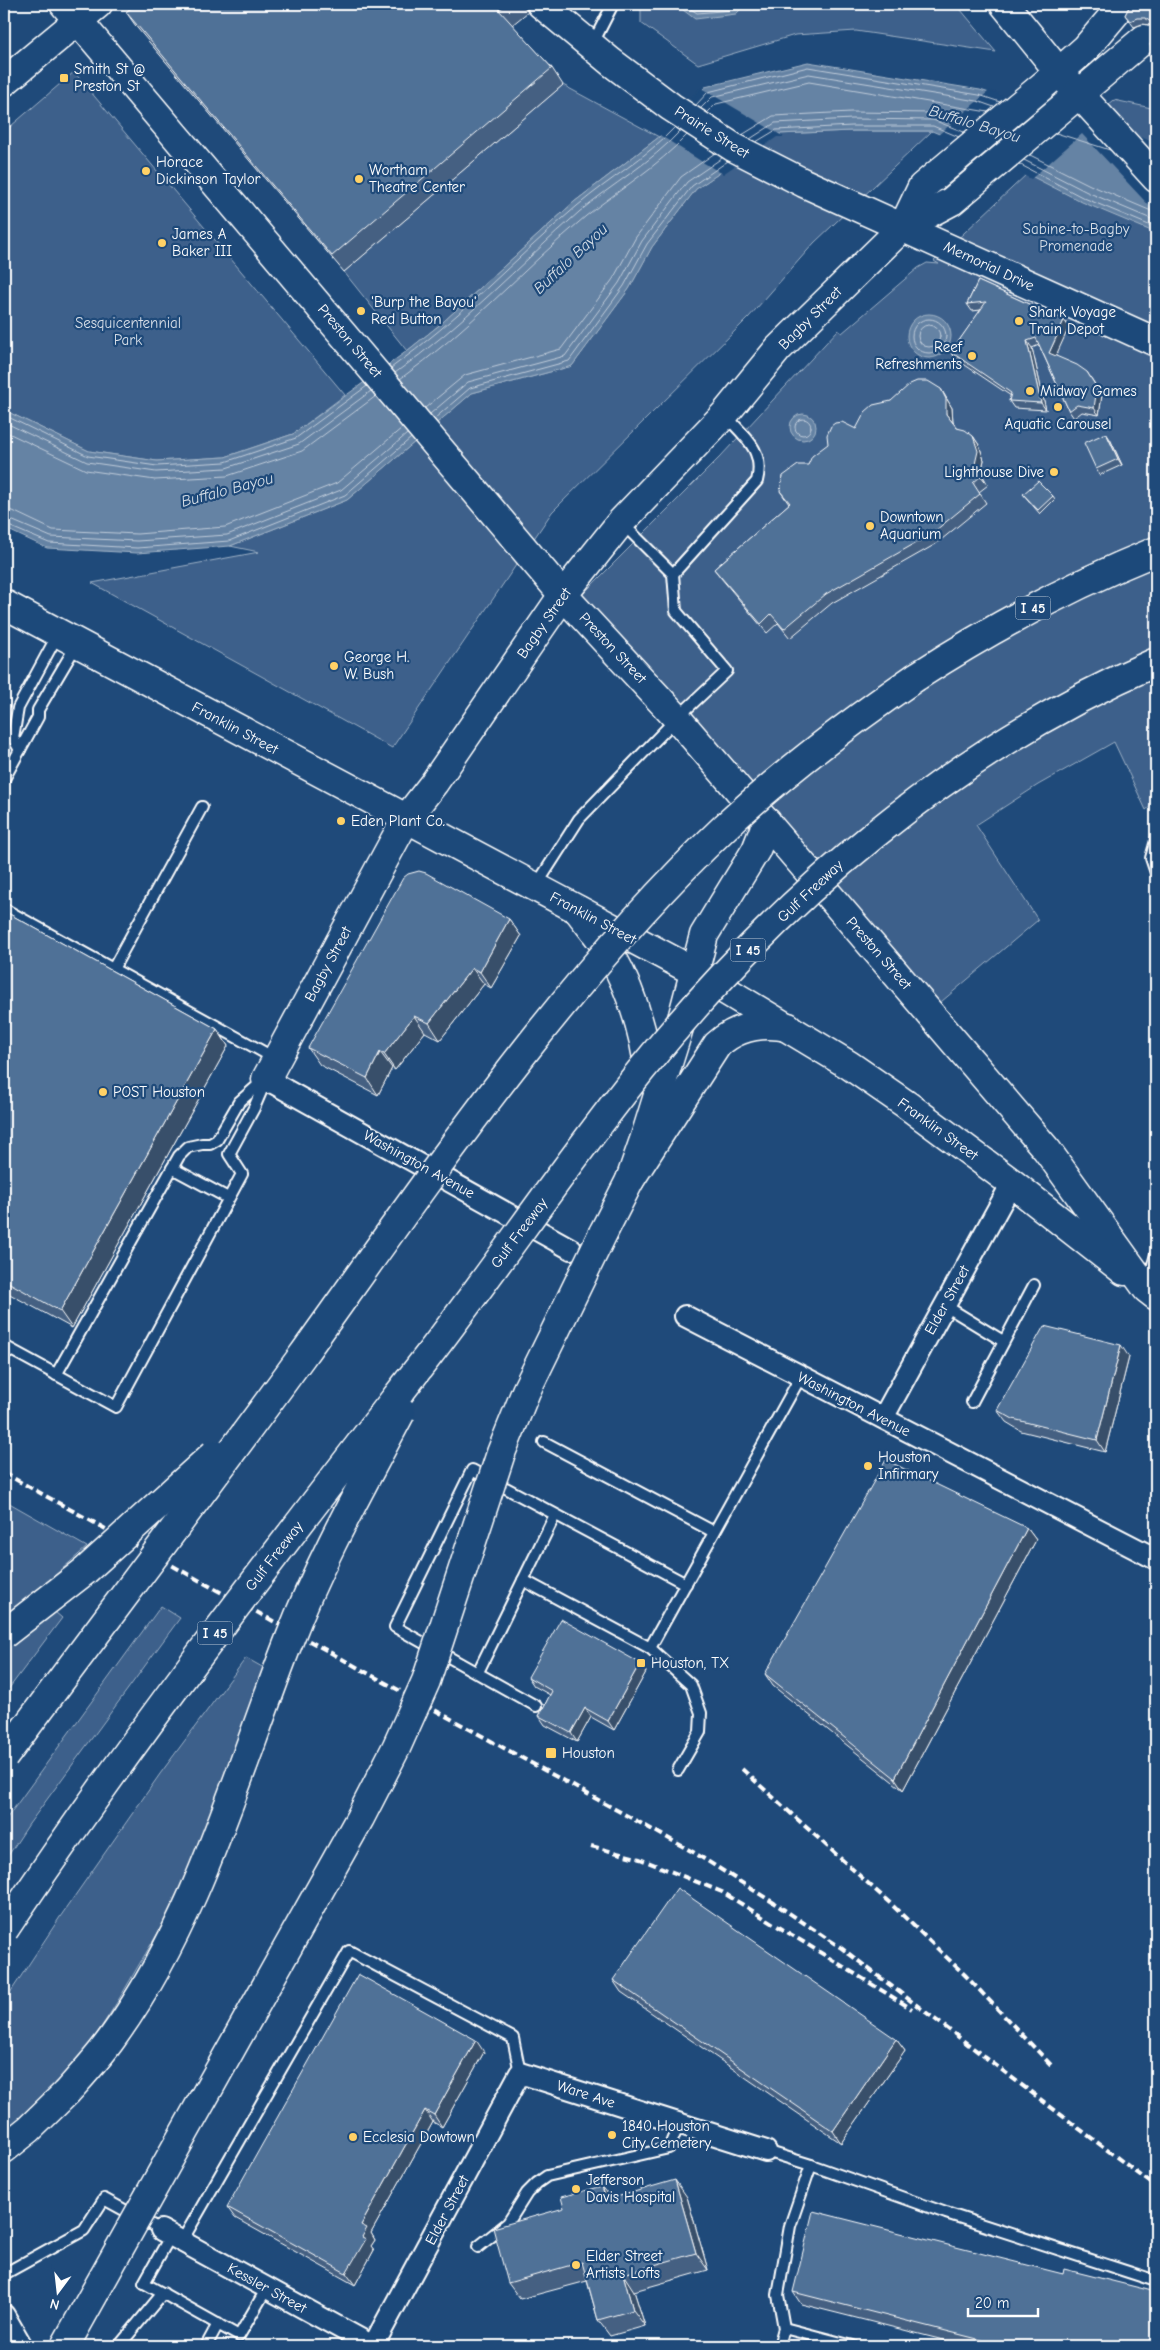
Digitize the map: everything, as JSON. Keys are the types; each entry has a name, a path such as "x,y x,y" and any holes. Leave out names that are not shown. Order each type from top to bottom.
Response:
{"main road":[{"path":"1004,4 1059,72 1156,178"},
{"name":"Prairie Street","path":"551,6 601,55 672,107 734,146 804,183 903,227"},
{"path":"4,82 80,9"},
{"name":"Preston Street","path":"80,9 312,296 563,595 677,718 1048,1150 1151,1292"},
{"name":"Bagby Street","path":"903,227 922,187 1086,48 1119,10"},
{"name":"Bagby Street","path":"271,1069 406,819 434,783 563,595 621,522 724,415 778,350 903,227 952,201 1144,39"},
{"name":"Memorial Drive","path":"903,227 1156,342"},
{"name":"I 45","path":"4,1757 262,1411 398,1222 544,1028 658,896 724,828 808,756 850,723 926,670 1044,602 1156,551"},
{"name":"Franklin Street","path":"4,604 695,972 788,1028 907,1105 1012,1183 1151,1292"},
{"name":"Gulf Freeway","path":"4,1930 88,1806 227,1617 437,1344 503,1253 642,1070 701,1000 800,898 911,804 1052,713 1112,681 1156,662"},
{"path":"630,1180 646,1138 695,972 704,935 756,850 767,822"},
{"path":"578,910 609,952 631,995 647,1046 651,1089 646,1138"},
{"path":"65,2346 360,1818 396,1748 426,1680 501,1453 526,1391 630,1180 717,1045 736,1031 775,1026 788,1028"},
{"path":"4,2149 29,2129 97,2059 134,2006 158,1961 211,1850 290,1638 334,1539 437,1344"},
{"path":"4,1634 85,1571 262,1411"}],"street":[{"name":"Washington Avenue","path":"271,1069 571,1248"},
{"name":"Elder Street","path":"883,1418 1012,1183"},
{"name":"Washington Avenue","path":"685,1316 1156,1559"},
{"name":"Elder Street","path":"373,2346 520,2073"},
{"name":"Ware Ave","path":"520,2073 766,2151"},
{"name":"Kessler Street","path":"171,2235 373,2346"},
{"path":"4,2315 22,2346"}],"lane":[{"path":"601,55 613,4"},
{"path":"673,574 757,481 760,468 758,456 750,442 724,415"},
{"path":"535,887 579,819 677,718 727,671 676,610 673,574 621,522"},
{"path":"20,750 13,738 18,708 68,638"},
{"path":"4,779 38,717 38,710 68,638"},
{"path":"113,969 202,807"},
{"path":"1156,840 1151,858 1156,873"},
{"path":"4,909 113,969 271,1069"},
{"path":"56,1375 179,1156 188,1147 210,1144 217,1140 240,1102 271,1069"},
{"path":"4,1346 116,1407 242,1174 229,1154 254,1108 271,1069"},
{"path":"172,1168 228,1198"},
{"path":"1151,1292 1156,1254"},
{"path":"972,1402 1003,1340 1034,1285"},
{"path":"944,1305 1003,1340"},
{"path":"650,1648 801,1376"},
{"path":"544,1442 714,1532"},
{"path":"536,1706 478,1672 395,1628 472,1470 686,1584"},
{"path":"478,1672 555,1515"},
{"path":"524,1580 650,1648 691,1685 701,1713 700,1732 678,1770"},
{"path":"267,2288 239,2336 144,2283 171,2235 349,1951 513,2038 520,2073"},
{"path":"478,2247 508,2223 528,2193 547,2176 669,2148 679,2124"},
{"path":"766,2151 946,2213 1156,2281"},
{"path":"779,2346 784,2328 778,2295 790,2226 811,2165"},
{"path":"4,2274 84,2230 104,2199 171,2235"},
{"path":"118,2346 163,2293"},
{"path":"206,2346 218,2324"},
{"path":"784,2328 853,2346"}],"green space":[{"path":"641,4 956,4 996,52 856,31 795,35 698,64 641,23"},
{"name":"Sesquicentennial Park","path":"74,72 345,395 293,434 225,457 157,461 89,451 4,410 4,132"},
{"path":"563,85 659,137 574,202 443,322 407,351 344,272"},
{"name":"Downtown Aquarium","path":"1114,100 1156,109 1156,802 1146,810 1114,742 1038,785 976,825 1038,920 935,1007 580,597 720,457 838,330 842,333 918,268 927,263 939,264 934,261 1027,174"},
{"path":"852,131 932,131 814,243 749,317 552,512 392,748 92,583 259,552 230,546 347,500 472,393 572,366 629,289 652,247 696,189 777,134"},
{"path":"4,1500 87,1547 25,1602 4,1616"},
{"path":"161,1606 180,1618 29,1824 4,1862 4,1822"},
{"path":"55,1612 62,1618 4,1695 4,1649"},
{"path":"246,1658 264,1668 209,1820 171,1909 109,2015 80,2057 45,2095 4,2131 4,2002 60,1917 160,1774"}],"water":[{"path":"675,4 746,4 736,14 695,19"},
{"name":"Buffalo Bayou","path":"808,62 980,90 1156,145 1156,233 1082,202 988,154 932,131 852,131 777,134 696,189 652,247 629,289 572,366 472,393 347,500 230,546 137,553 47,548 4,528 4,410 89,451 157,461 225,457 293,434 407,351 443,322 574,202 659,137 705,87"},
{"path":"925,314 933,314 945,320 951,336 945,352 933,358 925,358 913,352 907,340 907,332 913,320"},
{"path":"803,414 813,417 816,427 813,437 803,440 793,437 790,427 793,417"}],"pier":[{"path":"701,88 784,137 777,137 723,174 704,163 658,134"},
{"path":"989,91 1156,142 1156,213 1082,134 1031,179 987,156 937,136"}],"building":[{"name":"Wortham Theatre Center","path":"136,4 506,4 499,10 552,68 332,256 126,12"},
{"path":"1130,4 1156,4 1156,52 1150,45 1154,39 1155,31 1151,22 1145,18 1137,18 1130,21 1125,15"},
{"path":"978,281 1064,320 1049,353 1077,365 1087,372 1097,388 1094,408 1077,405 1069,411 1036,338 1027,341 1041,403 1009,401 1011,393 951,352 986,302 967,304"},
{"name":"Downtown Aquarium","path":"917,381 928,381 941,389 946,399 946,414 957,428 965,430 973,436 978,451 975,464 981,476 973,483 980,494 930,535 826,594 784,629 771,614 761,624 714,569 790,503 780,491 783,476 798,465 808,465 812,456 828,444 827,435 831,426 842,422 856,429 865,412 873,405 891,401 910,384"},
{"path":"1106,433 1118,459 1096,469 1084,443"},
{"path":"1038,481 1053,496 1038,510 1023,494"},
{"path":"419,871 426,873 509,919 480,972 472,968 429,1023 414,1016 384,1054 380,1052 367,1078 308,1048 403,878 408,874"},
{"name":"POST Houston","path":"4,911 217,1029 60,1311 4,1280"},
{"path":"1044,1326 1121,1345 1097,1440 1013,1419 997,1410"},
{"path":"886,1460 1027,1528 895,1778 765,1674"},
{"name":"Houston","path":"561,1619 640,1663 608,1721 585,1708 571,1733 539,1716 552,1691 528,1677"},
{"path":"677,1888 896,2039 833,2131 613,1980"},
{"name":"Ecclesia Dowtown","path":"358,1974 476,2040 434,2115 425,2110 361,2225 367,2228 362,2237 366,2239 346,2273 227,2207"},
{"name":"Elder Street Artists Lofts","path":"675,2180 696,2253 623,2274 633,2310 598,2320 582,2262 508,2283 493,2228 564,2208 561,2197 602,2186 606,2200"},
{"path":"813,2211 1063,2274 1064,2269 1156,2292 1156,2346 1005,2346 793,2292"}],"railway":[{"path":"4,1473 693,1852 840,1947 1156,2187"},
{"path":"742,1769 892,1905 965,1975 1052,2066"},
{"path":"591,1846 640,1859 722,1892 912,2009"}],"place":[{"name":"Smith St @ Preston St","path":"64,78"},
{"name":"Horace Dickinson Taylor","path":"146,171"},
{"name":"Wortham Theatre Center","path":"359,179"},
{"name":"James A Baker III","path":"162,243"},
{"name":"'Burp the Bayou' Red Button","path":"361,311"},
{"name":"Shark Voyage Train Depot","path":"1019,321"},
{"name":"Reef Refreshments","path":"972,356"},
{"name":"Midway Games","path":"1030,391"},
{"name":"Aquatic Carousel","path":"1058,407"},
{"name":"Lighthouse Dive","path":"1054,472"},
{"name":"Downtown Aquarium","path":"870,526"},
{"name":"George H. W. Bush","path":"334,666"},
{"name":"Eden Plant Co.","path":"341,821"},
{"name":"POST Houston","path":"103,1092"},
{"name":"Houston Infirmary","path":"868,1466"},
{"name":"Houston, TX","path":"641,1663"},
{"name":"Houston","path":"551,1753"},
{"name":"1840 Houston City Cemetery","path":"612,2135"},
{"name":"Ecclesia Dowtown","path":"353,2137"},
{"name":"Jefferson Davis Hospital","path":"576,2189"},
{"name":"Elder Street Artists Lofts","path":"576,2265"}],"park label":[{"name":"Sabine-to-Bagby Promenade","path":"1076,238"}]}
